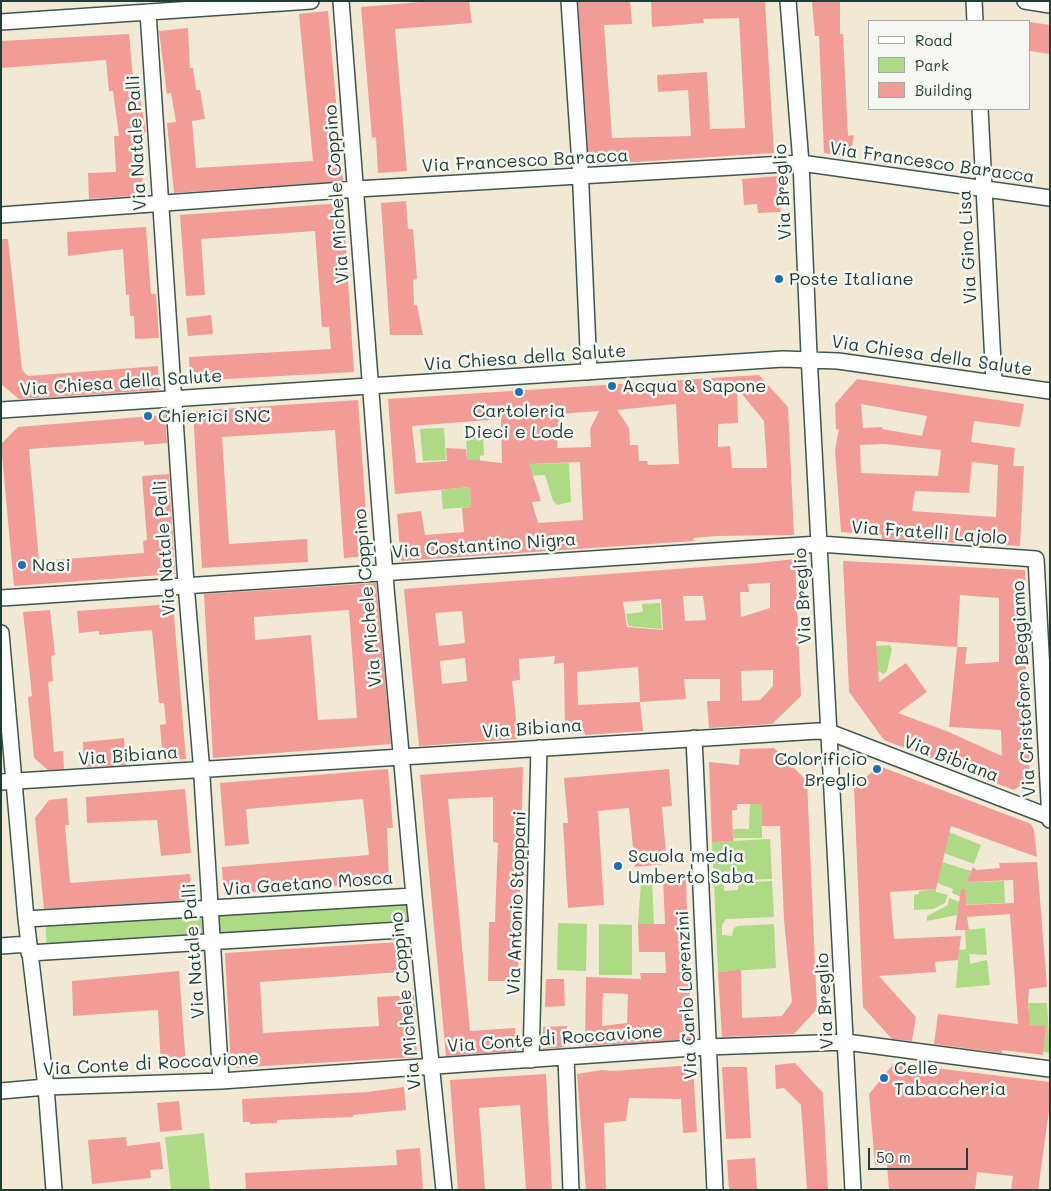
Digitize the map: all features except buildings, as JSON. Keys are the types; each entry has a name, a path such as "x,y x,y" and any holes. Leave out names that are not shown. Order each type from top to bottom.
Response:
{"street":[{"path":"1,22 312,1"},
{"name":"Via Michele Coppino","path":"341,1 357,189 384,571 417,929 433,1066 444,1190"},
{"path":"569,1 581,176 589,372"},
{"name":"Via Breglio","path":"788,1 802,163 809,359 854,1190"},
{"path":"974,1 975,20"},
{"path":"1025,1 1050,5"},
{"name":"Via Natale Palli","path":"148,12 186,584 202,770 221,1081"},
{"name":"Via Gino Lisa","path":"980,110 994,384"},
{"name":"Via Francesco Baracca","path":"1,214 160,205 357,189 802,163 1050,198"},
{"name":"Via Chiesa della Salute","path":"1,410 370,387 734,361 809,359 1050,391"},
{"name":"Via Fratelli Lajolo","path":"819,544 1036,559"},
{"name":"Via Costantino Nigra","path":"1,598 186,584 819,544"},
{"name":"Via Cristoforo Beggiamo","path":"1036,559 1050,818"},
{"path":"1,633 8,782 46,1087 54,1190"},
{"name":"Via Bibiana","path":"8,782 808,731 829,732 1050,818"},
{"name":"Via Carlo Lorenzini","path":"694,738 715,1190"},
{"name":"Via Antonio Stoppani","path":"531,1060 539,748"},
{"name":"Via Gaetano Mosca","path":"26,919 414,896"},
{"path":"1,946 29,948 212,942 417,929"},
{"name":"Via Conte di Roccavione","path":"1,1091 46,1087 221,1081 707,1047 846,1042 1050,1069"},
{"path":"566,1057 571,1190"}],"green space":[{"path":"444,428 446,460 423,461 420,429"},
{"path":"483,435 484,455 480,456 480,461 467,459 466,436"},
{"path":"569,463 571,502 557,505 553,501 545,475 523,476 518,464"},
{"path":"470,487 471,507 443,509 441,490"},
{"path":"660,603 662,629 628,626 626,614 643,612 642,604"},
{"path":"890,645 892,649 887,671 884,674 878,671 876,646"},
{"path":"750,804 762,804 762,838 733,838 733,829 749,829"},
{"path":"949,832 981,845 974,864 944,853"},
{"path":"770,839 772,879 724,881 724,891 738,890 738,883 772,881 774,917 726,919 722,925 722,935 732,936 734,928 738,926 774,924 776,968 718,972 712,842"},
{"path":"942,862 971,871 968,882 1004,881 1005,903 959,905 957,915 927,921 927,916 948,905 949,898 960,902 961,897 952,893 953,889 937,883"},
{"path":"652,881 654,924 638,924 641,882"},
{"path":"936,889 936,892 948,895 945,903 933,909 914,910 914,895 919,894 919,891"},
{"path":"414,896 417,929 47,951 45,919"},
{"path":"558,923 587,924 586,971 557,970"},
{"path":"599,924 632,925 632,975 599,975"},
{"path":"985,928 987,955 969,954 970,964 987,960 990,985 956,988 959,950 966,949 965,930"},
{"path":"1028,1003 1047,1003 1050,1053 1043,1052 1046,1027 1018,1023 1017,1011 1029,1010"},
{"path":"204,1133 210,1190 171,1190 165,1137"}],"place":[{"name":"Poste Italiane","path":"779,279"},
{"name":"Acqua & Sapone","path":"612,386"},
{"name":"Cartoleria Dieci e Lode","path":"519,392"},
{"name":"Chierici SNC","path":"148,416"},
{"name":"Nasi","path":"22,565"},
{"name":"Colorificio Breglio","path":"877,769"},
{"name":"Scuola media Umberto Saba","path":"618,866"},
{"name":"Celle Tabaccheria","path":"884,1078"}]}
